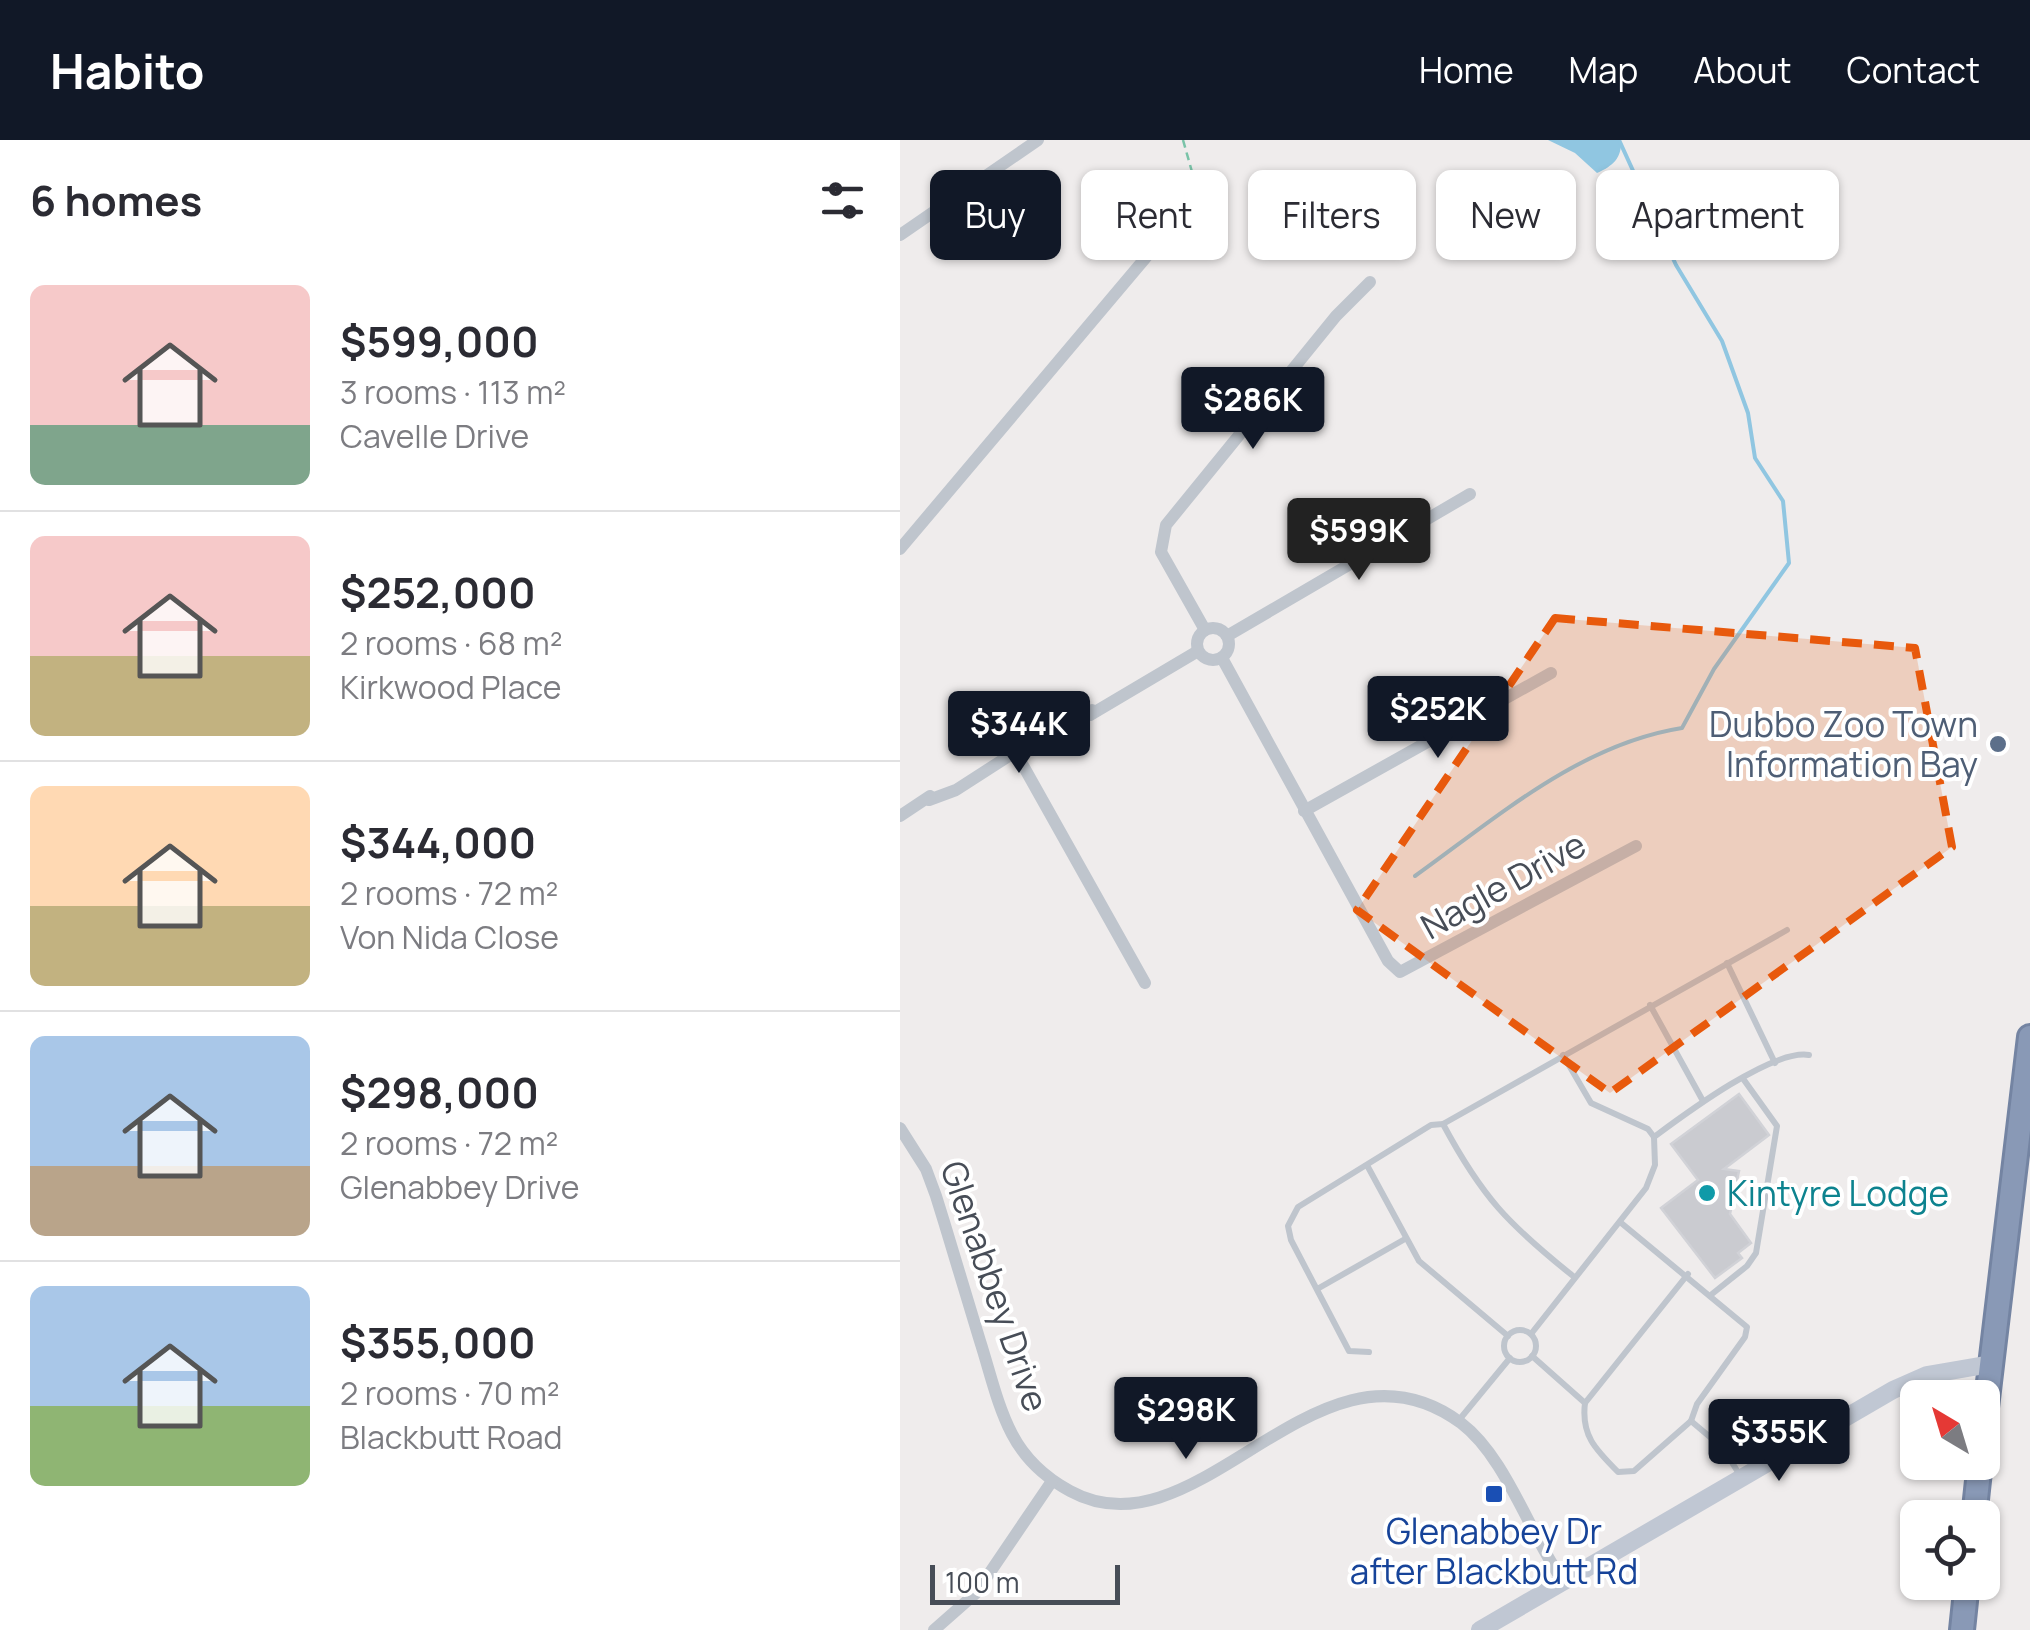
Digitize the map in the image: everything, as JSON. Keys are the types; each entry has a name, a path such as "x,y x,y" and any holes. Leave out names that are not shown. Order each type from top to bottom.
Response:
{"highway":[{"path":"1989,1380 2030,1037"},
{"path":"1962,1630 1965,1600"}],"street":[{"path":"900,235 1038,140"},
{"path":"900,549 1144,260"},
{"path":"1205,630 1161,552 1166,525 1336,316 1370,282"},
{"path":"1227,636 1470,494"},
{"path":"1219,629 1227,636 1228,650 1222,658 1208,660 1198,651 1198,637 1205,630 1219,629"},
{"path":"900,816 1198,651"},
{"name":"Nagle Drive","path":"1222,658 1388,961 1400,972 1636,846"},
{"path":"1304,812 1550,674"},
{"path":"1016,753 1145,984"},
{"name":"Glenabbey Drive","path":"900,1128 926,1169 936,1196 1001,1408 1030,1460 1052,1482 1107,1503 1174,1492 1313,1414 1368,1396 1402,1396 1434,1406 1458,1421 1490,1454 1563,1582"},
{"path":"1480,1630 1893,1390 1928,1375 1991,1364"},
{"path":"934,1630 976,1593 1052,1482"}],"lane":[{"path":"1368,1352 1349,1350 1290,1240 1290,1217 1298,1208 1430,1125 1442,1124 1787,930"},
{"path":"1726,963 1775,1063"},
{"path":"1650,1006 1703,1101"},
{"path":"1654,1138 1730,1084 1796,1053 1809,1055"},
{"path":"1530,1334 1652,1176 1654,1138 1648,1129 1592,1102 1563,1055"},
{"path":"1712,1294 1747,1266 1756,1253 1777,1126 1744,1080"},
{"path":"1442,1124 1487,1200 1511,1226 1574,1276"},
{"path":"1368,1166 1405,1239 1426,1269 1508,1336"},
{"path":"1620,1222 1688,1274 1712,1294 1747,1328 1745,1337 1697,1404 1691,1420 1634,1471 1618,1472 1582,1425 1585,1403 1688,1274"},
{"path":"1319,1288 1405,1239"},
{"path":"1521,1330 1530,1334 1536,1342 1532,1356 1524,1361 1510,1358 1505,1350 1508,1336 1521,1330"},
{"path":"1532,1356 1585,1403"},
{"path":"1458,1421 1510,1358"},
{"path":"1691,1420 1723,1448 1741,1478"}],"path":[{"path":"1183,140 1193,170"}],"highlighted area":[{"path":"1555,618 1915,648 1952,847 1610,1093 1357,910"}],"water":[{"path":"1548,140 1621,140 1615,161 1596,172 1575,153"}],"building":[{"name":"Kintyre Lodge","path":"1739,1094 1769,1135 1724,1169 1739,1171 1730,1214 1751,1243 1738,1253 1742,1258 1715,1278 1661,1208 1698,1180 1671,1144"}],"waterway":[{"path":"1415,876 1508,808 1574,767 1609,750 1682,728 1714,669 1789,563 1783,501 1755,458 1748,413 1722,341 1676,265 1619,140"}],"place":[{"name":"Dubbo Zoo Town Information Bay","path":"1998,744"},
{"name":"Kintyre Lodge","path":"1707,1193"},
{"name":"Glenabbey Dr after Blackbutt Rd","path":"1494,1494"}]}
